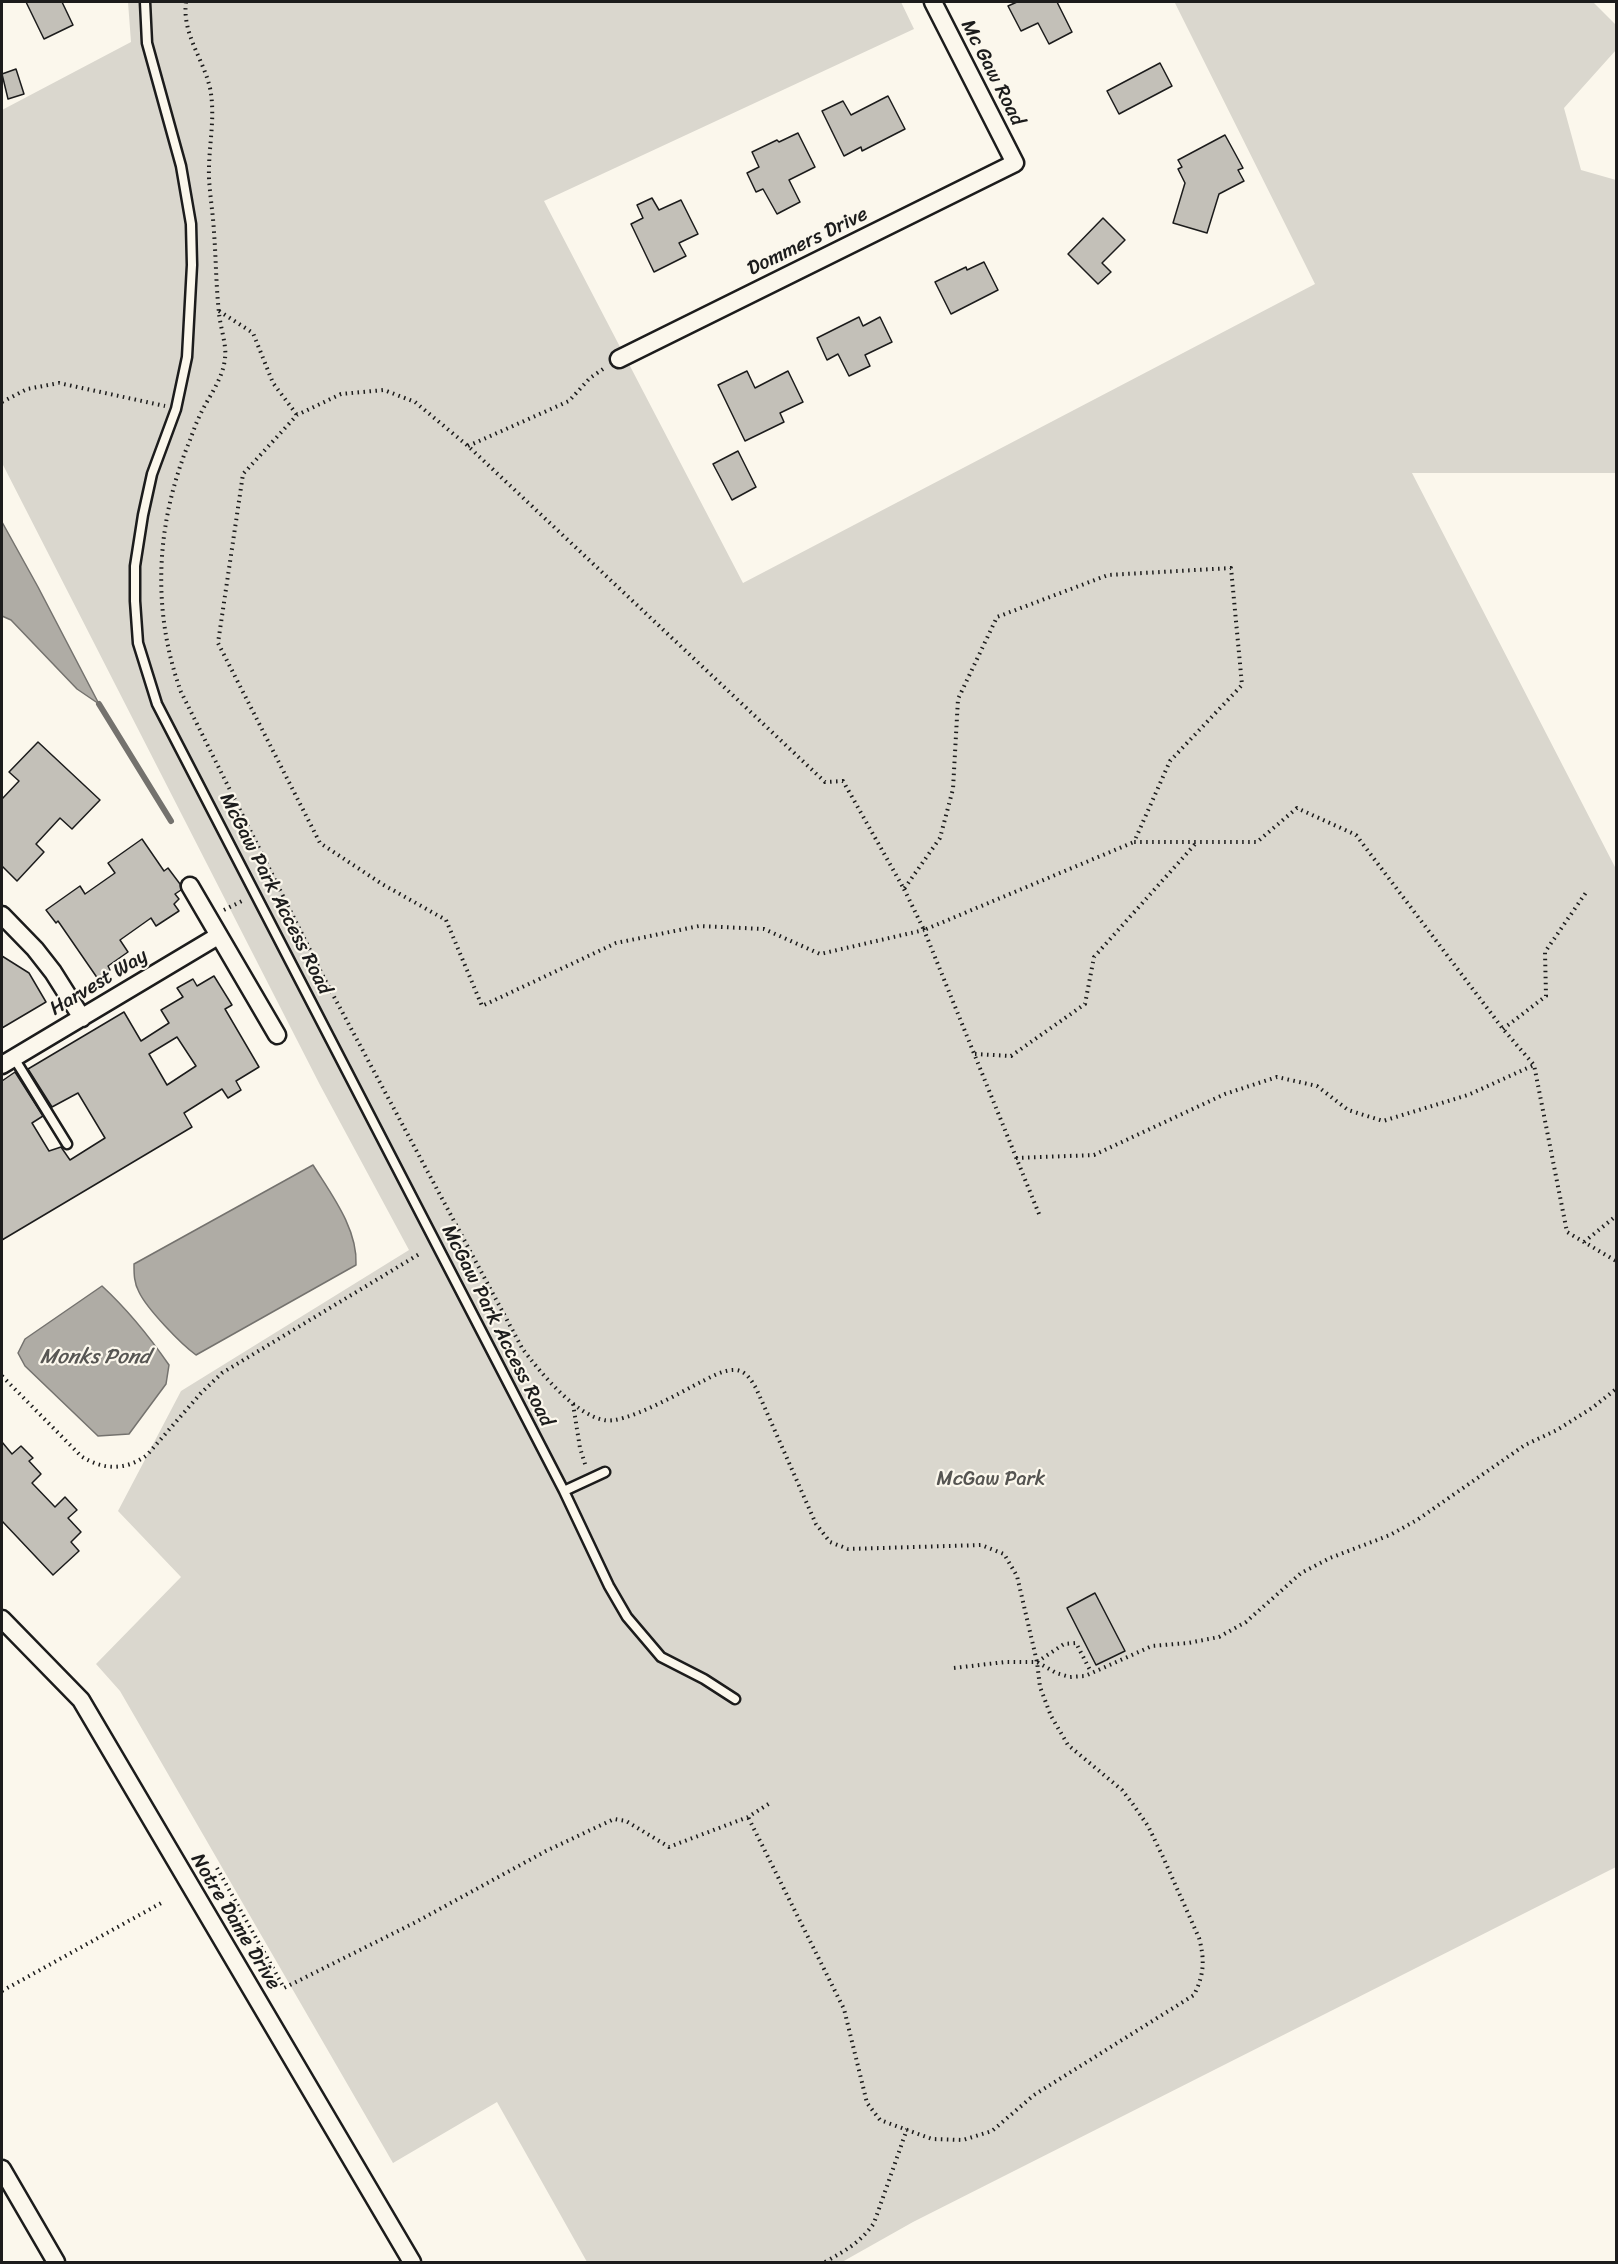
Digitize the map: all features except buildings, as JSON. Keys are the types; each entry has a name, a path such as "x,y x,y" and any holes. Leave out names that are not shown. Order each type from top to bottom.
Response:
{"street":[{"name":"Mc Gaw Road","path":"933,2 1015,163"},
{"name":"Dommers Drive","path":"619,358 1015,163"},
{"path":"190,886 276,1035"},
{"path":"2,915 35,949 53,972 81,1017"},
{"name":"Harvest Way","path":"8,1062 218,936"},
{"name":"Notre Dame Drive","path":"2,1619 81,1700 412,2262"},
{"path":"2,2169 56,2262"}],"lane":[{"name":"McGaw Park Access Road","path":"145,2 147,44 181,166 191,224 192,265 187,357 176,409 152,474 142,514 135,566 138,643 157,704 564,1491 609,1586 627,1617 661,1658 705,1679 735,1699"},
{"path":"8,1062 67,1144"},
{"path":"564,1491 606,1472"}],"path":[{"path":"186,2 186,24 191,43 209,86 213,110 209,171 218,310 226,355 222,373 200,415 184,455 171,497 163,546 161,587 163,627 169,660 181,692 324,978 460,1227 513,1331 535,1365 573,1404 595,1418 614,1421 656,1404 720,1373 736,1370 744,1372 756,1388 816,1524 830,1542 848,1549 981,1545 1004,1554 1017,1576 1037,1662 1040,1687 1051,1716 1079,1755 1122,1790 1148,1826 1199,1938 1203,1953 1202,1979 1194,1995 1034,2095 993,2131 963,2140 932,2139 880,2120 867,2103 844,2008 748,1817"},
{"path":"218,310 253,333 273,383 297,415"},
{"path":"468,446 569,401 590,378 619,358"},
{"path":"2,402 27,389 59,383 200,415"},
{"path":"1039,1214 924,930 904,889 843,781 825,782 468,446 415,402 384,390 341,394 297,415 243,474 219,643 320,843 382,884 446,921 482,1006 616,943 699,926 764,929 820,954 924,930 1134,842 1257,842 1297,808 1356,835 1503,1029 1534,1065 1567,1232 1617,1261"},
{"path":"904,889 940,838 953,789 958,699 997,617 1108,575 1231,568 1242,685 1170,761 1134,842"},
{"path":"975,1054 1011,1056 1085,1004 1094,957 1197,842"},
{"path":"1503,1029 1546,996 1545,952 1587,891"},
{"path":"208,919 256,893"},
{"path":"1016,1158 1094,1155 1225,1094 1277,1077 1317,1086 1348,1110 1383,1121 1468,1095 1534,1065"},
{"path":"1584,1242 1617,1216"},
{"path":"2,1376 81,1456 91,1463 116,1467 137,1462 147,1455 201,1393 222,1373 421,1253"},
{"path":"954,1668 1005,1662 1037,1662 1056,1673 1070,1677 1091,1672 1152,1646 1188,1643 1219,1637 1246,1622 1301,1573 1330,1558 1390,1535 1417,1520 1525,1446 1557,1430 1617,1389"},
{"path":"573,1404 580,1448 591,1479"},
{"path":"1037,1662 1064,1644 1076,1643 1091,1672"},
{"path":"217,1868 284,1988 416,1922 546,1851 614,1819 626,1821 669,1847 748,1817 770,1803"},
{"path":"2,1991 163,1902"},
{"path":"825,2262 851,2248 865,2236 874,2223 907,2129"}],"green space":[{"name":"McGaw Park","path":"128,2 901,2 914,29 544,201 743,583 1315,284 1175,3 1593,2 1616,25 1616,50 1564,108 1581,170 1616,180 1616,473 1412,473 1616,869 1616,1867 913,2222 842,2262 587,2262 497,2102 393,2163 120,1691 96,1664 181,1577 118,1511 181,1391 409,1250 320,1085 2,463 2,110 131,42"}],"water":[{"path":"2,522 99,704 77,689 11,620 2,616"},
{"path":"313,1165 348,1225 353,1238 356,1265 196,1355 165,1326 143,1299 135,1282 134,1264"},
{"name":"Monks Pond","path":"102,1286 138,1324 169,1365 166,1384 129,1434 98,1436 25,1366 18,1353 25,1339"}],"waterway":[{"path":"99,704 171,821"}]}
